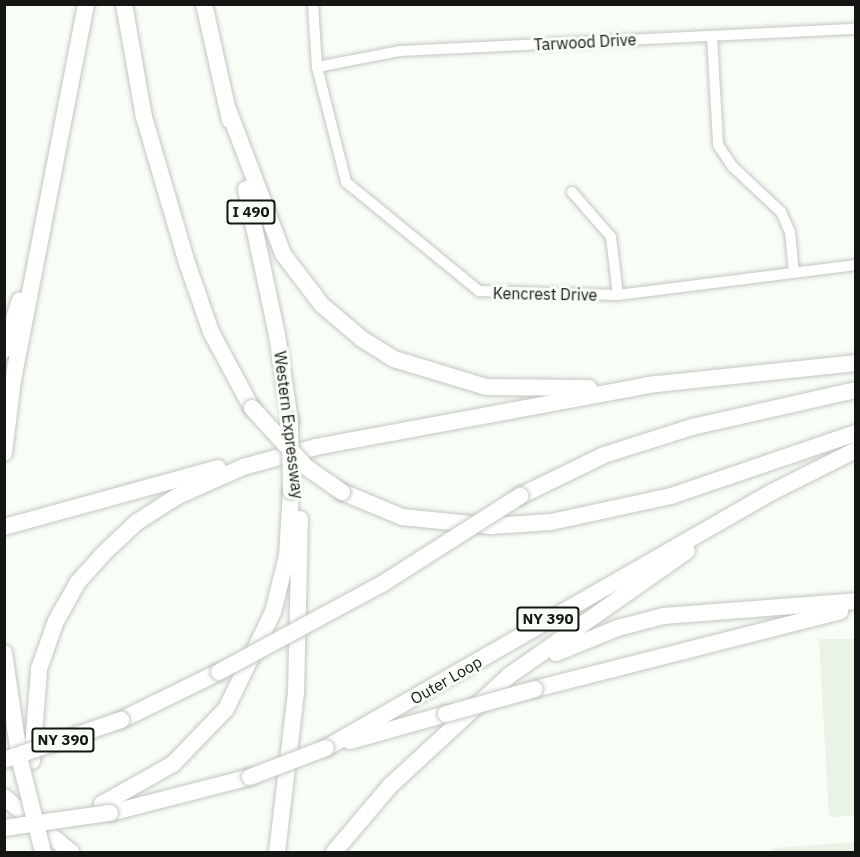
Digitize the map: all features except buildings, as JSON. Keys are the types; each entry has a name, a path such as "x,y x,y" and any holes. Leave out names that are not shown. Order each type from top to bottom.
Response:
{"highway":[{"path":"4,453 13,380 86,4"},
{"path":"124,4 144,117 187,263 211,332 252,408 306,467 342,492 402,517 491,526 551,522 671,496 855,432"},
{"name":"Western Expressway","path":"204,4 278,335 290,421 301,612 277,852"},
{"path":"228,109 283,254 322,304 386,354 486,387 550,390 656,384 855,363"},
{"path":"4,350 52,186"},
{"path":"19,760 39,669 56,621 78,582 137,522 176,497 243,467 316,447 656,384"},
{"name":"NY 390","path":"19,760 121,720 219,672 382,584 520,496 604,455 692,427 855,390"},
{"name":"Outer Loop","path":"106,809 250,777 326,748 772,492 855,450"},
{"path":"4,527 220,467 243,467"},
{"path":"4,827 106,809 173,764 226,709 249,670 275,605 287,556 294,489"},
{"path":"334,852 390,786 498,685 772,492"},
{"path":"498,685 572,644 663,616 855,602"},
{"path":"326,748 535,689 855,609"},
{"path":"4,653 19,760 44,852"},
{"path":"4,797 71,852"}],"street":[{"name":"Kencrest Drive","path":"313,4 317,67 346,182 471,286 489,293 618,295 855,265"},
{"name":"Tarwood Drive","path":"317,67 400,51 855,29"},
{"path":"712,36 718,145 733,167 781,212 790,232 794,273"},
{"path":"572,192 611,237 618,295"}],"shaded area":[{"path":"819,639 855,639 855,816 829,817"},
{"path":"855,842 855,852 773,852 773,848"}]}
